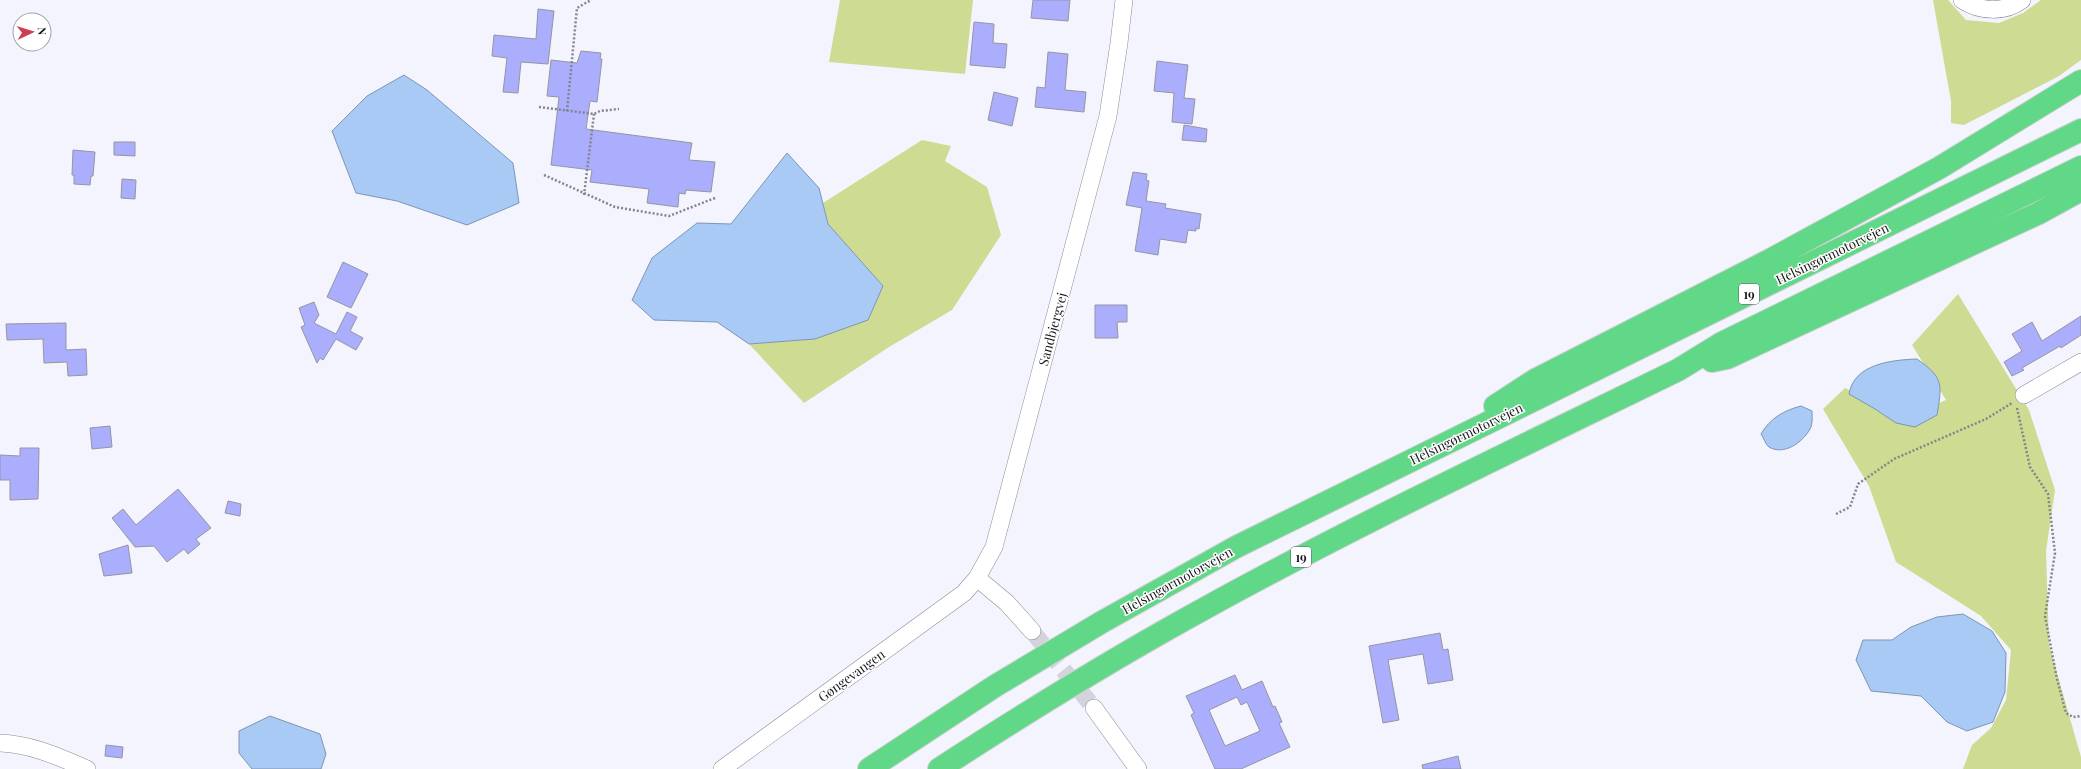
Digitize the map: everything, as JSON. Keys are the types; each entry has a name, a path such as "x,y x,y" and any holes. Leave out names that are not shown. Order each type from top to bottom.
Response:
{"highway":[{"path":"1417,457 1535,380 1770,260 1939,168 2081,80"},
{"name":"Helsingørmotorvejen","path":"869,769 995,686 1102,622 1236,547 2081,130"},
{"name":"19","path":"938,769 1023,714 1166,630 1284,566 1678,370 1722,343 2081,167"},
{"path":"1678,370 1727,358 2039,213 2081,190"}],"street":[{"name":"Sandbjergvej","path":"977,578 994,547 1108,116 1124,0"},
{"path":"1962,0 1976,7 1996,10 2015,5 2022,0"},
{"path":"2020,398 2081,362"},
{"path":"977,578 1007,603 1032,631"},
{"name":"Gøngevangen","path":"722,769 964,593 977,578"},
{"path":"1094,708 1136,769"},
{"path":"0,743 16,743 44,751 87,769"}],"path":[{"path":"567,111 577,8 591,0"},
{"path":"539,107 594,114 600,110 619,109"},
{"path":"584,194 594,114"},
{"path":"544,175 615,207 669,216 715,198"},
{"path":"1836,514 1850,507 1858,484 1894,458 1986,418 2020,398 2030,467 2048,494 2054,553 2045,616 2057,679 2066,713 2073,717 2081,716"}],"green space":[{"path":"840,0 973,0 965,74 829,62"},
{"path":"1933,0 1948,0 1966,20 1999,23 2023,13 2041,0 2081,0 2081,60 2059,76 1964,125 1951,123 1951,101"},
{"path":"922,140 951,146 945,161 987,187 1001,235 952,310 889,347 804,403 749,344 815,339 883,286 828,224 823,203"},
{"path":"1958,294 2029,410 2055,490 2046,551 2049,645 2081,757 2081,769 1963,769 1972,745 1991,728 2006,700 2011,650 1981,616 1896,562 1869,486 1823,409 1845,388 1904,418 1946,400 1912,345"}],"water":[{"path":"404,75 427,90 513,163 519,203 467,225 397,201 356,193 332,131 367,96"},
{"path":"787,153 819,188 828,224 883,286 868,320 815,339 749,344 717,322 654,320 632,300 652,258 697,223 731,224"},
{"path":"1917,359 1937,377 1940,396 1937,415 1915,427 1896,423 1849,394 1852,384 1858,376 1866,370 1885,363"},
{"path":"1801,406 1812,411 1812,425 1807,434 1798,443 1787,449 1781,450 1769,447 1761,434 1765,428 1773,419 1789,410"},
{"path":"1963,614 1992,631 2006,653 2005,692 1993,722 1967,731 1947,722 1921,696 1871,691 1856,660 1863,640 1892,640 1911,627 1937,617"},
{"path":"270,716 320,734 326,754 321,769 252,769 239,753 239,731"}],"building":[{"path":"1033,0 1070,0 1068,21 1031,18"},
{"path":"538,9 554,11 548,64 521,62 518,93 503,92 507,58 492,56 494,35 536,39"},
{"path":"974,22 994,24 993,43 1007,44 1005,68 970,65"},
{"path":"581,51 601,53 600,59 602,59 597,102 590,101 586,129 692,143 689,160 715,162 711,192 686,190 685,194 679,193 678,207 647,203 649,189 590,182 592,170 551,165 559,97 547,96 551,60 577,63"},
{"path":"1048,52 1068,54 1065,90 1086,92 1084,112 1035,107 1037,87 1045,88"},
{"path":"1157,61 1188,65 1184,98 1195,99 1192,124 1172,122 1174,93 1154,91"},
{"path":"994,92 1018,98 1012,126 988,120"},
{"path":"1184,125 1207,129 1206,142 1182,140"},
{"path":"114,142 135,142 135,156 114,155"},
{"path":"73,150 95,152 93,176 91,176 90,185 74,184 74,175 72,175"},
{"path":"1133,172 1147,174 1146,180 1149,181 1146,201 1166,204 1165,208 1201,214 1199,229 1196,228 1196,231 1188,230 1186,243 1160,239 1158,255 1135,251 1142,208 1126,205"},
{"path":"122,179 136,180 135,199 121,198"},
{"path":"343,262 368,274 351,308 327,297"},
{"path":"314,302 319,315 314,323 336,334 347,312 357,317 350,331 363,338 356,350 336,339 323,360 320,358 317,363 301,327 305,325 299,308"},
{"path":"1095,305 1127,305 1127,322 1117,322 1118,338 1095,338"},
{"path":"2081,316 2081,335 2061,348 2060,346 2022,368 2024,370 2012,376 2004,362 2022,351 2012,334 2032,322 2042,341"},
{"path":"66,323 66,350 86,349 87,375 68,376 67,362 44,363 43,339 7,340 6,324"},
{"path":"110,426 112,447 92,449 90,428"},
{"path":"20,448 39,448 38,499 10,500 10,480 0,480 0,455 20,456"},
{"path":"178,489 211,528 196,539 200,544 188,554 184,549 167,562 154,546 135,547 112,518 123,509 136,525"},
{"path":"228,501 241,504 240,516 225,513"},
{"path":"128,545 132,573 104,576 99,554"},
{"path":"1440,633 1443,650 1448,649 1453,680 1428,684 1423,654 1388,660 1399,720 1383,723 1369,646"},
{"path":"1235,675 1242,690 1262,681 1273,707 1275,706 1282,722 1279,723 1290,747 1241,769 1215,769 1191,715 1194,713 1186,696","holes":["1237,697 1241,705 1247,702 1260,731 1225,746 1209,710"]},
{"path":"106,745 123,747 122,758 105,756"},
{"path":"1458,756 1461,769 1423,769 1422,765"}],"tunnel":[{"path":"1032,631 1094,708"}]}
